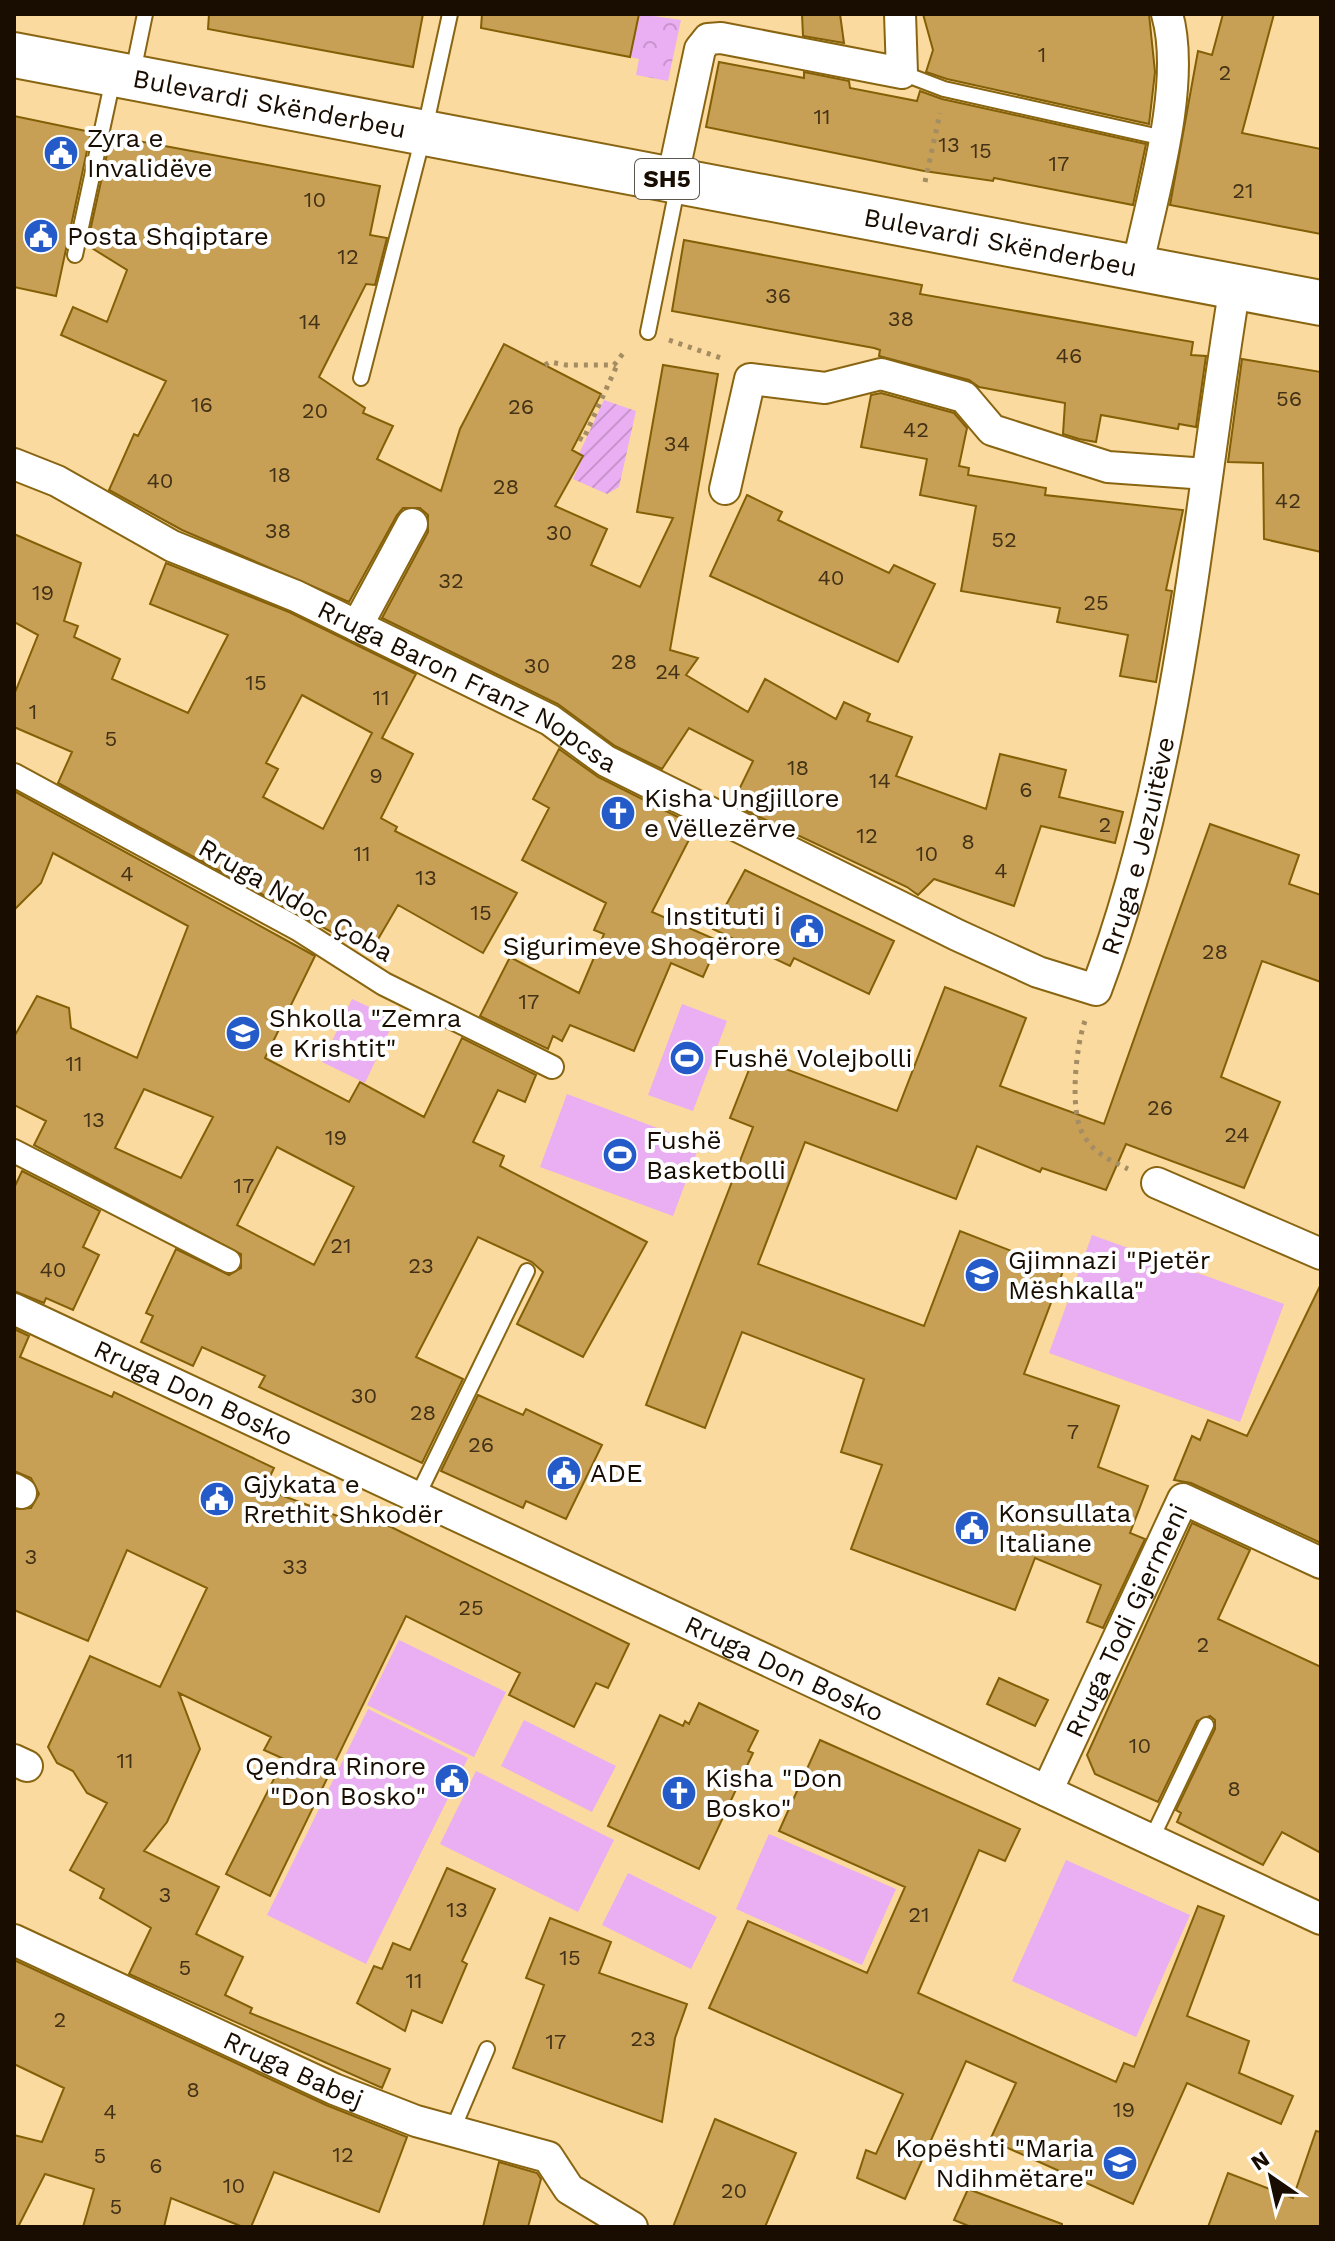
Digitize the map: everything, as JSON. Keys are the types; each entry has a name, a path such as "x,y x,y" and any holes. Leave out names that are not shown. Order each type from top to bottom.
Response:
{"main road":[{"name":"Bulevardi Skënderbeu","path":"14,55 1321,303"}],"street":[{"path":"675,180 700,49 708,39 721,38 902,73 900,14"},
{"path":"1137,268 1164,138 1174,36 1167,14"},
{"name":"Rruga e Jezuitëve","path":"1096,990 1122,922 1159,783 1235,286"},
{"path":"725,489 750,379 825,388 881,374 964,397 992,430 1108,467 1207,474"},
{"name":"Rruga Baron Franz Nopcsa","path":"14,464 57,481 172,546 296,596 550,720 606,761 890,903 1038,972 1096,990"},
{"path":"357,626 412,524"},
{"name":"Rruga Ndoc Çoba","path":"14,775 298,929 384,984 552,1067"},
{"path":"14,1151 229,1261"},
{"path":"1157,1183 1321,1254"},
{"name":"Rruga Don Bosko","path":"14,1309 1321,1919"},
{"name":"Rruga Todi Gjermeni","path":"1047,1791 1183,1499 1321,1563"},
{"name":"Rruga Babej","path":"14,1940 334,2089 416,2121 548,2157 569,2189 632,2227"}],"lane":[{"path":"123,75 145,14"},
{"name":"Bulevardi Skënderbeu","path":"361,378 424,133 450,14"},
{"path":"902,73 944,89 1164,138"},
{"name":"Bulevardi Skënderbeu","path":"75,255 123,75"},
{"path":"648,332 675,180"},
{"path":"417,1497 527,1271"},
{"path":"1151,1840 1206,1725"},
{"path":"453,2129 487,2049"}],"path":[{"path":"925,182 944,89"},
{"path":"648,332 728,361 750,379"},
{"path":"579,438 583,440 625,351"},
{"path":"545,365 550,362 566,365 618,363"},
{"name":"Rruga e Jezuitëve","path":"1096,990 1080,1035 1076,1090 1081,1132 1102,1157 1157,1183"}],"green space":[{"path":"639,14 681,20 668,81 636,75 639,59 630,57"},
{"path":"604,400 636,411 619,487 607,494 573,479 583,457 579,454"},
{"path":"352,999 395,1019 365,1083 322,1062"},
{"name":"Fushë Volejbolli","path":"682,1004 727,1021 693,1111 648,1095"},
{"name":"Fushë Basketbolli","path":"567,1094 700,1144 673,1216 540,1167"},
{"path":"1092,1235 1284,1304 1240,1422 1049,1353"},
{"path":"399,1640 506,1692 474,1757 367,1705"},
{"path":"368,1709 468,1758 366,1964 267,1915"},
{"path":"524,1720 616,1766 592,1812 501,1766"},
{"path":"476,1771 614,1840 578,1912 440,1844"},
{"path":"769,1834 896,1889 862,1965 736,1909"},
{"path":"1066,1860 1190,1915 1136,2037 1012,1981"},
{"path":"628,1873 717,1917 691,1969 602,1925"}],"building":[{"path":"209,14 423,14 413,67 208,29"},
{"path":"482,14 639,14 630,57 481,28"},
{"path":"802,14 840,14 844,43 803,36"},
{"path":"923,14 1149,14 1155,72 1149,124 926,72 933,50"},
{"path":"1223,14 1274,14 1242,133 1321,149 1321,234 1170,205 1198,51 1212,55"},
{"path":"719,62 804,78 804,72 849,81 850,88 917,101 920,91 942,99 1146,144 1133,205 994,178 993,181 924,171 706,127"},
{"name":"Posta Shqiptare","path":"14,116 91,132 56,296 14,287"},
{"path":"111,136 380,186 370,235 387,238 375,285 366,284 319,377 365,408 363,413 393,426 377,459 441,491 460,429 504,344 601,394 572,450 583,456 555,506 607,529 591,565 640,587 673,518 637,512 663,365 718,374 670,650 698,658 686,675 748,712 765,679 836,719 844,702 870,714 867,721 912,737 896,776 986,809 1000,754 1066,770 1059,797 1123,812 1115,843 1041,826 1014,906 934,879 918,895 732,804 753,761 689,728 662,769 615,746 558,704 382,618 428,532 428,515 420,508 403,508 397,515 349,602 182,530 109,490 134,434 138,436 166,381 61,335 73,307 107,322 127,270 87,245"},
{"path":"684,240 922,285 920,294 1193,342 1191,355 1206,356 1196,427 1179,424 1178,429 1101,415 1096,442 1079,439 1063,434 1065,403 979,387 969,380 879,356 880,350 874,348 672,311"},
{"path":"1242,359 1321,372 1321,552 1264,539 1263,463 1228,462"},
{"path":"881,393 954,413 967,428 959,466 969,468 968,475 1046,488 1045,495 1183,510 1166,590 1172,591 1156,682 1120,676 1128,635 1057,622 1060,608 961,591 976,506 920,495 927,459 861,447 871,395"},
{"path":"747,495 782,512 778,520 889,573 894,565 935,584 898,662 710,576"},
{"path":"14,534 81,563 64,621 78,626 74,637 120,659 112,679 188,713 228,635 150,604 166,563 289,612 416,674 382,738 413,754 381,818 397,827 395,831 517,893 483,953 398,905 370,953 58,783 72,752 14,727 14,695 38,635 14,622","holes":["302,695 372,733 323,829 263,797 278,769 266,763"]},
{"path":"559,749 598,777 696,826 652,912 719,941 703,977 671,963 634,1051 570,1025 562,1041 553,1036 548,1049 480,1016 510,957 579,993 604,934 594,930 606,903 522,860 549,808 533,799"},
{"path":"14,791 315,956 265,1058 349,1102 360,1082 424,1117 462,1038 536,1075 525,1102 498,1090 473,1142 504,1156 500,1166 647,1242 583,1357 517,1324 543,1272 532,1262 478,1237 416,1357 463,1379 422,1463 259,1387 265,1376 202,1347 193,1366 141,1342 153,1316 146,1313 176,1249 229,1275 241,1268 241,1254 34,1145 46,1121 14,1105 14,1037 37,996 69,1008 71,1028 137,1058 188,926 53,853 41,883 14,910","holes":["144,1089 213,1117 181,1178 115,1148","277,1147 354,1187 314,1265 237,1225"]},
{"path":"1210,824 1299,855 1289,884 1321,895 1321,982 1262,961 1221,1077 1280,1102 1244,1188 1126,1144 1106,1190 1042,1168 1040,1172 977,1146 956,1199 805,1142 758,1264 924,1326 960,1231 1063,1271 1024,1374 1119,1406 1098,1467 1148,1486 1130,1533 1145,1539 1103,1628 1087,1622 1101,1585 1035,1558 1015,1610 851,1549 882,1465 841,1452 864,1379 742,1332 705,1428 646,1405 753,1127 730,1118 754,1057 897,1111 945,987 1026,1018 1000,1086 1104,1124"},
{"name":"Instituti i Sigurimeve Shoqërore","path":"745,870 894,941 869,994 794,958 790,966 713,929"},
{"path":"22,1171 100,1211 83,1247 99,1255 73,1310 46,1298 44,1303 14,1291 14,1188"},
{"path":"1321,1284 1321,1543 1191,1483 1174,1480 1192,1436 1200,1440 1208,1420 1247,1436"},
{"path":"14,1329 29,1336 20,1357 112,1397 114,1392 274,1468 264,1489 343,1518 346,1510 389,1526 629,1644 608,1688 596,1683 574,1727 509,1695 520,1673 406,1616 270,1896 226,1874 284,1759 264,1750 271,1737 179,1693 200,1749 167,1822 144,1851 219,1887 196,1934 243,1957 225,1995 252,2008 250,2013 390,2069 382,2088 129,1974 151,1928 100,1898 104,1889 70,1870 107,1803 87,1793 73,1771 57,1763 48,1747 90,1656 160,1687 207,1588 127,1550 88,1641 14,1610 14,1509 31,1508 39,1494 31,1478 14,1471"},
{"path":"478,1395 523,1415 526,1409 602,1445 566,1519 526,1501 523,1508 441,1471"},
{"path":"1192,1523 1250,1550 1218,1619 1321,1667 1321,1853 1282,1832 1263,1865 1177,1822 1181,1813 1176,1810 1215,1729 1215,1720 1210,1716 1197,1721 1158,1802 1095,1774 1087,1755"},
{"path":"999,1678 1048,1700 1035,1726 987,1704"},
{"name":"Kisha \"Don Bosko\"","path":"699,1703 758,1731 748,1751 753,1753 699,1869 608,1826 660,1715 683,1726 685,1721 689,1724"},
{"path":"820,1740 1020,1829 1005,1861 979,1850 918,1993 1116,2082 1124,2063 1134,2067 1198,1906 1224,1916 1187,2016 1249,2041 1239,2073 1293,2096 1281,2124 1187,2083 1133,2204 990,2140 1016,2083 966,2061 905,2199 857,2178 866,2150 876,2154 903,2094 709,2008 748,1921 867,1973 905,1887 779,1831"},
{"path":"447,1868 495,1889 462,1961 467,1964 442,2023 412,2010 405,2031 357,2003 374,1966 382,1969 393,1943 410,1950"},
{"path":"550,1918 611,1942 599,1973 687,2004 675,2038 662,2122 513,2068 544,1985 526,1978"},
{"path":"14,1960 326,2105 407,2137 379,2212 274,2172 251,2227 243,2227 171,2198 164,2227 83,2227 94,2189 45,2174 18,2227 14,2227 14,2135 42,2142 64,2088 14,2064"},
{"path":"715,2119 796,2153 765,2227 673,2227"},
{"path":"1316,2131 1321,2132 1321,2227 1208,2227 1228,2173 1293,2198"},
{"path":"499,2162 537,2173 541,2179 528,2227 483,2227"},
{"path":"968,2189 1062,2224 1062,2227 971,2227 954,2220"}],"place":[{"name":"Zyra e Invalidëve","path":"61,153"},
{"name":"Posta Shqiptare","path":"41,236"},
{"name":"Kisha Ungjillore e Vëllezërve","path":"618,813"},
{"name":"Instituti i Sigurimeve Shoqërore","path":"807,931"},
{"name":"Shkolla \"Zemra e Krishtit\"","path":"243,1033"},
{"name":"Fushë Volejbolli","path":"687,1058"},
{"name":"Fushë Basketbolli","path":"620,1155"},
{"name":"Gjimnazi \"Pjetër Mëshkalla\"","path":"982,1275"},
{"name":"ADE","path":"564,1473"},
{"name":"Gjykata e Rrethit Shkodër","path":"217,1499"},
{"name":"Konsullata Italiane","path":"972,1528"},
{"name":"Qendra Rinore \"Don Bosko\"","path":"452,1781"},
{"name":"Kisha \"Don Bosko\"","path":"679,1793"},
{"name":"Kopështi \"Maria Ndihmëtare\"","path":"1120,2163"}]}
